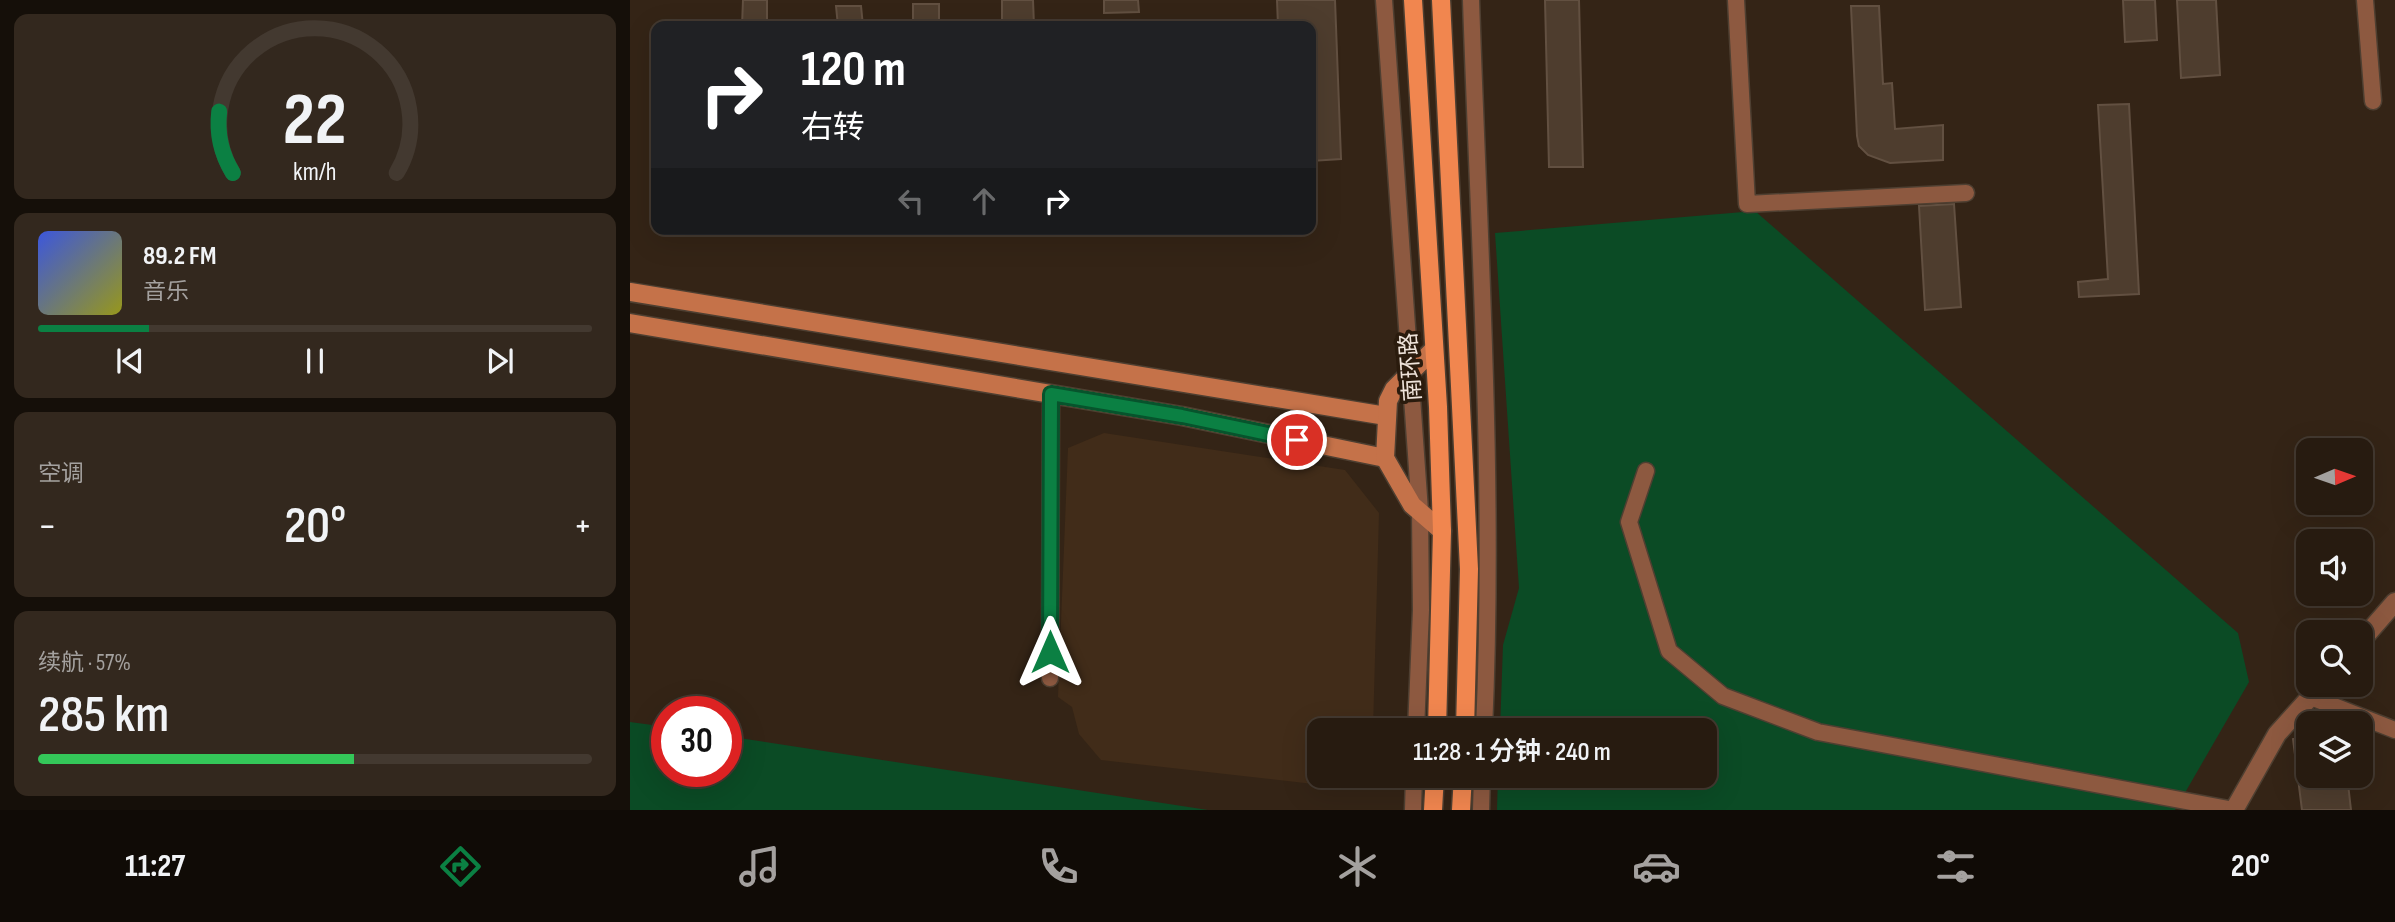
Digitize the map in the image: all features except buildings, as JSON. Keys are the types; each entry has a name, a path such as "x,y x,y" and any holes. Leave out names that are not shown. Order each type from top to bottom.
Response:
{"main road":[{"name":"南环路","path":"1413,0 1442,531 1437,718"},
{"path":"1441,0 1469,569 1466,718"},
{"path":"630,292 1386,416"},
{"path":"630,323 1182,416 1385,458"},
{"path":"1433,350 1394,389 1388,401 1385,458 1412,505 1442,531"},
{"path":"1433,810 1434,788"},
{"path":"1461,810 1462,788"}],"street":[{"path":"1384,0 1420,512 1421,610 1417,718"},
{"path":"1471,0 1488,494 1485,718"},
{"path":"1735,0 1747,204 1966,193"},
{"path":"2365,0 2373,101"},
{"path":"1050,678 1051,394"},
{"path":"1646,471 1629,522 1669,651 1723,696 1818,732 2234,810 2277,734 2310,697"},
{"path":"2373,627 2395,602"},
{"path":"2330,697 2395,730"},
{"path":"1413,810 1414,788"},
{"path":"1481,810 1482,788"}],"shaded area":[{"path":"1104,433 1345,470 1379,513 1373,718 1307,718 1307,783 1101,760 1079,734 1072,707 1058,697 1068,448"}],"green space":[{"path":"1755,211 2238,633 2249,682 2175,810 1497,810 1498,788 1717,788 1717,718 1500,718 1503,645 1519,588 1495,233"},
{"path":"630,722 651,725 651,787 742,787 742,738 1208,810 630,810"}],"route":[{"path":"1050,652 1051,394 1182,416 1297,440"}]}
